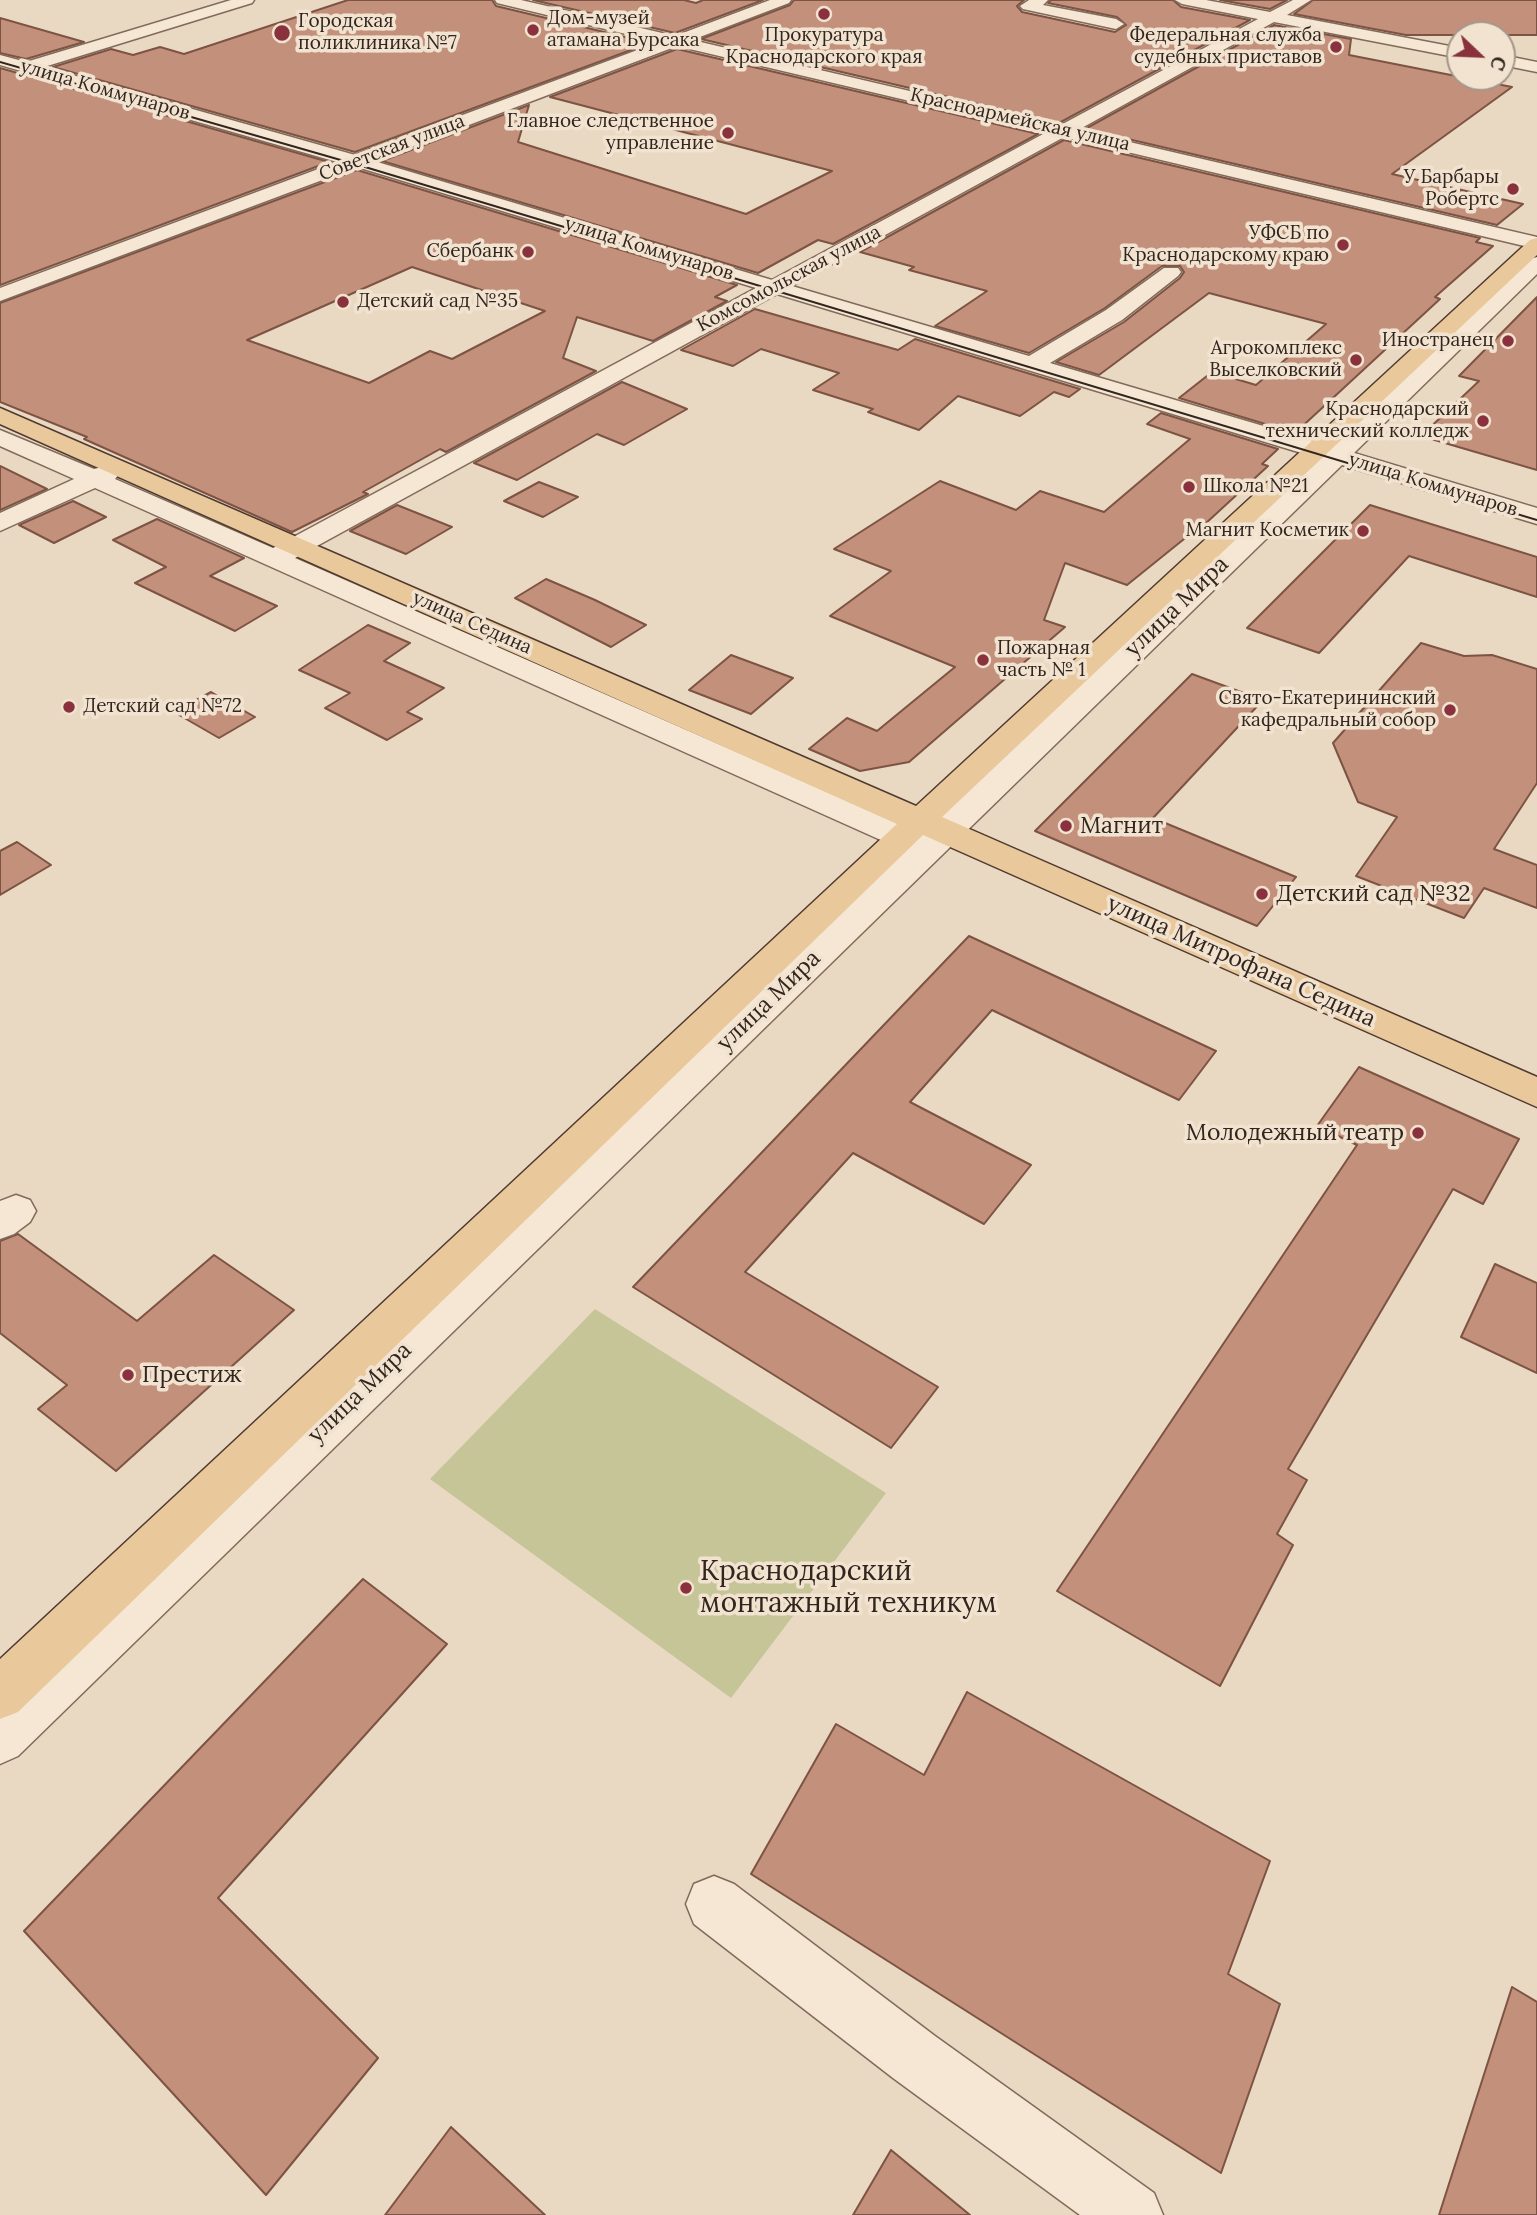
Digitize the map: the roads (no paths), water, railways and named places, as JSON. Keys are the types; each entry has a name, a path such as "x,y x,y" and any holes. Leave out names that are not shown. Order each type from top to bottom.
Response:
{"main road":[{"name":"улица Мира","path":"1328,453 1537,244"},
{"name":"улица Седина","path":"0,415 120,467 285,552"},
{"name":"улица Мира","path":"0,1694 924,834"},
{"name":"улица Митрофана Седина","path":"924,834 1537,1093"}],"street":[{"path":"0,76 247,0"},
{"name":"Красноармейская улица","path":"502,0 1066,130 1537,244"},
{"name":"Советская улица","path":"0,295 784,0"},
{"path":"1041,0 1027,6 1116,24"},
{"path":"1182,0 1446,45"},
{"path":"1213,0 1446,49"},
{"name":"Комсомольская улица","path":"285,552 1304,0"},
{"path":"1516,57 1537,61"},
{"name":"улица Коммунаров","path":"0,60 357,162 1537,516"},
{"path":"1516,63 1537,67"},
{"name":"улица Мира","path":"0,1738 924,834 1328,453 1537,263"},
{"path":"1126,280 1146,266"},
{"path":"1032,364 1114,315 1171,272"},
{"path":"1097,301 1077,315 1097,323"},
{"name":"улица Седина","path":"0,437 285,552 924,834"},
{"path":"0,523 120,467"},
{"path":"714,1904 914,2057 1132,2215"}],"tram line":[{"path":"0,62 365,167 1537,520"}],"place":[{"name":"Прокуратура Краснодарского края","path":"824,14"},
{"name":"Дом-музей атамана Бурсака","path":"533,30"},
{"name":"Городская поликлиника №7","path":"282,33"},
{"name":"Федеральная служба судебных приставов","path":"1336,47"},
{"name":"Главное следственное управление","path":"728,133"},
{"name":"У Барбары Робертс","path":"1513,189"},
{"name":"УФСБ по Краснодарскому краю","path":"1343,245"},
{"name":"Сбербанк","path":"528,252"},
{"name":"Детский сад №35","path":"343,302"},
{"name":"Иностранец","path":"1508,341"},
{"name":"Агрокомплекс Выселковский","path":"1356,360"},
{"name":"Краснодарский технический колледж","path":"1483,421"},
{"name":"Школа №21","path":"1189,487"},
{"name":"Магнит Косметик","path":"1363,531"},
{"name":"Пожарная часть № 1","path":"983,660"},
{"name":"Детский сад №72","path":"69,707"},
{"name":"Свято-Екатерининский кафедральный собор","path":"1450,710"},
{"name":"Магнит","path":"1066,826"},
{"name":"Детский сад №32","path":"1262,894"},
{"name":"Молодежный театр","path":"1418,1133"},
{"name":"Престиж","path":"128,1375"},
{"name":"Краснодарский монтажный техникум","path":"686,1588"}]}
